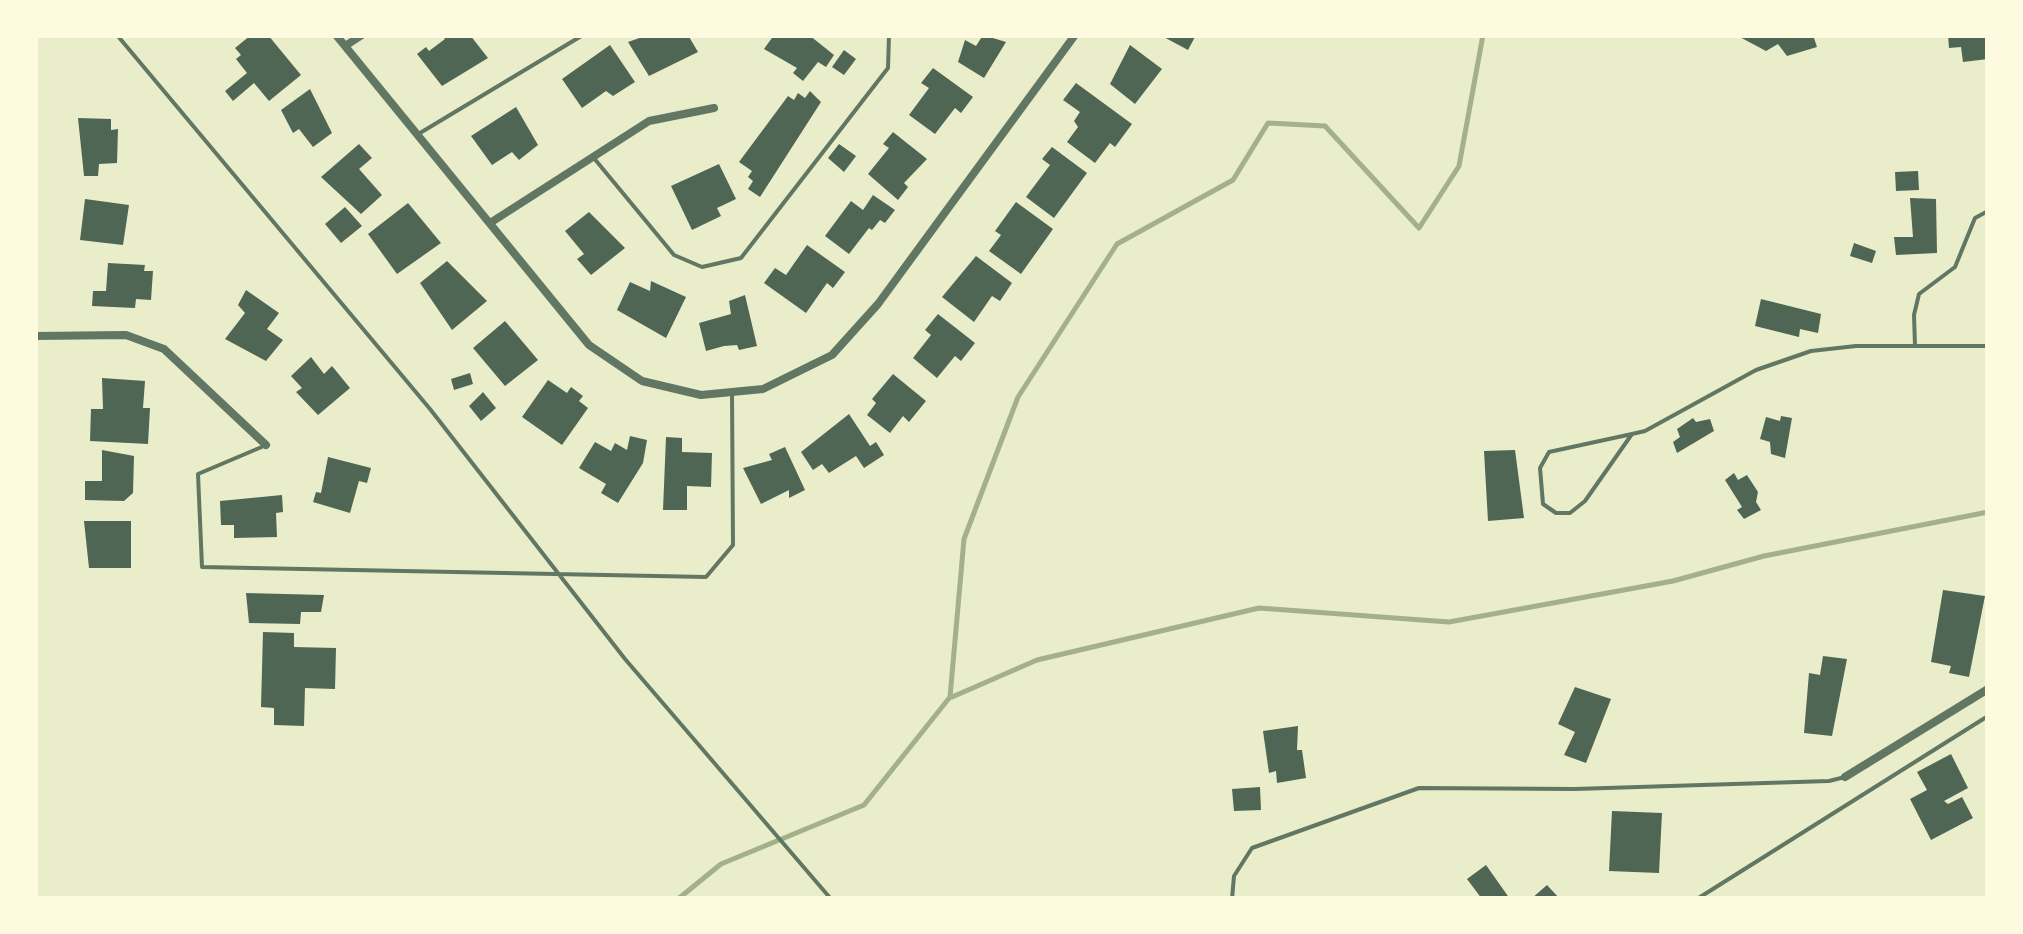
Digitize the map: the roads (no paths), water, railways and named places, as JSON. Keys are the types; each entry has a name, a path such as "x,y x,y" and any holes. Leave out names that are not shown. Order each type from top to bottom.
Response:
{"street":[{"path":"336,35 588,345 642,381 701,395 764,388 832,355 878,304 1075,35"},
{"path":"345,46 362,35"},
{"path":"490,222 650,120 714,108"},
{"path":"35,336 126,336 164,349 266,445"},
{"path":"1845,777 1988,688"}],"lane":[{"path":"117,35 430,409 558,573 831,899"},
{"path":"418,135 583,35"},
{"path":"593,156 674,255 702,268 741,258 888,68 889,35"},
{"path":"1915,346 1914,315 1919,294 1955,267 1974,218 1988,210"},
{"path":"1632,434 1585,501 1570,513 1556,513 1543,504 1540,468 1549,452 1632,434 1756,370 1810,352 1988,346"},
{"path":"266,445 198,474 202,568 706,577 733,545 732,392"},
{"path":"1697,899 1988,716"},
{"path":"1232,899 1234,876 1252,848 1419,788 1575,789 1830,782 1845,777"}],"waterway":[{"path":"678,899 721,864 864,805 950,697 964,539 1018,397 1117,244 1233,180 1268,123 1325,126 1419,228 1459,166 1483,35"},
{"path":"952,697 1037,660 1259,608 1449,622 1673,581 1764,556 1988,512"}]}
